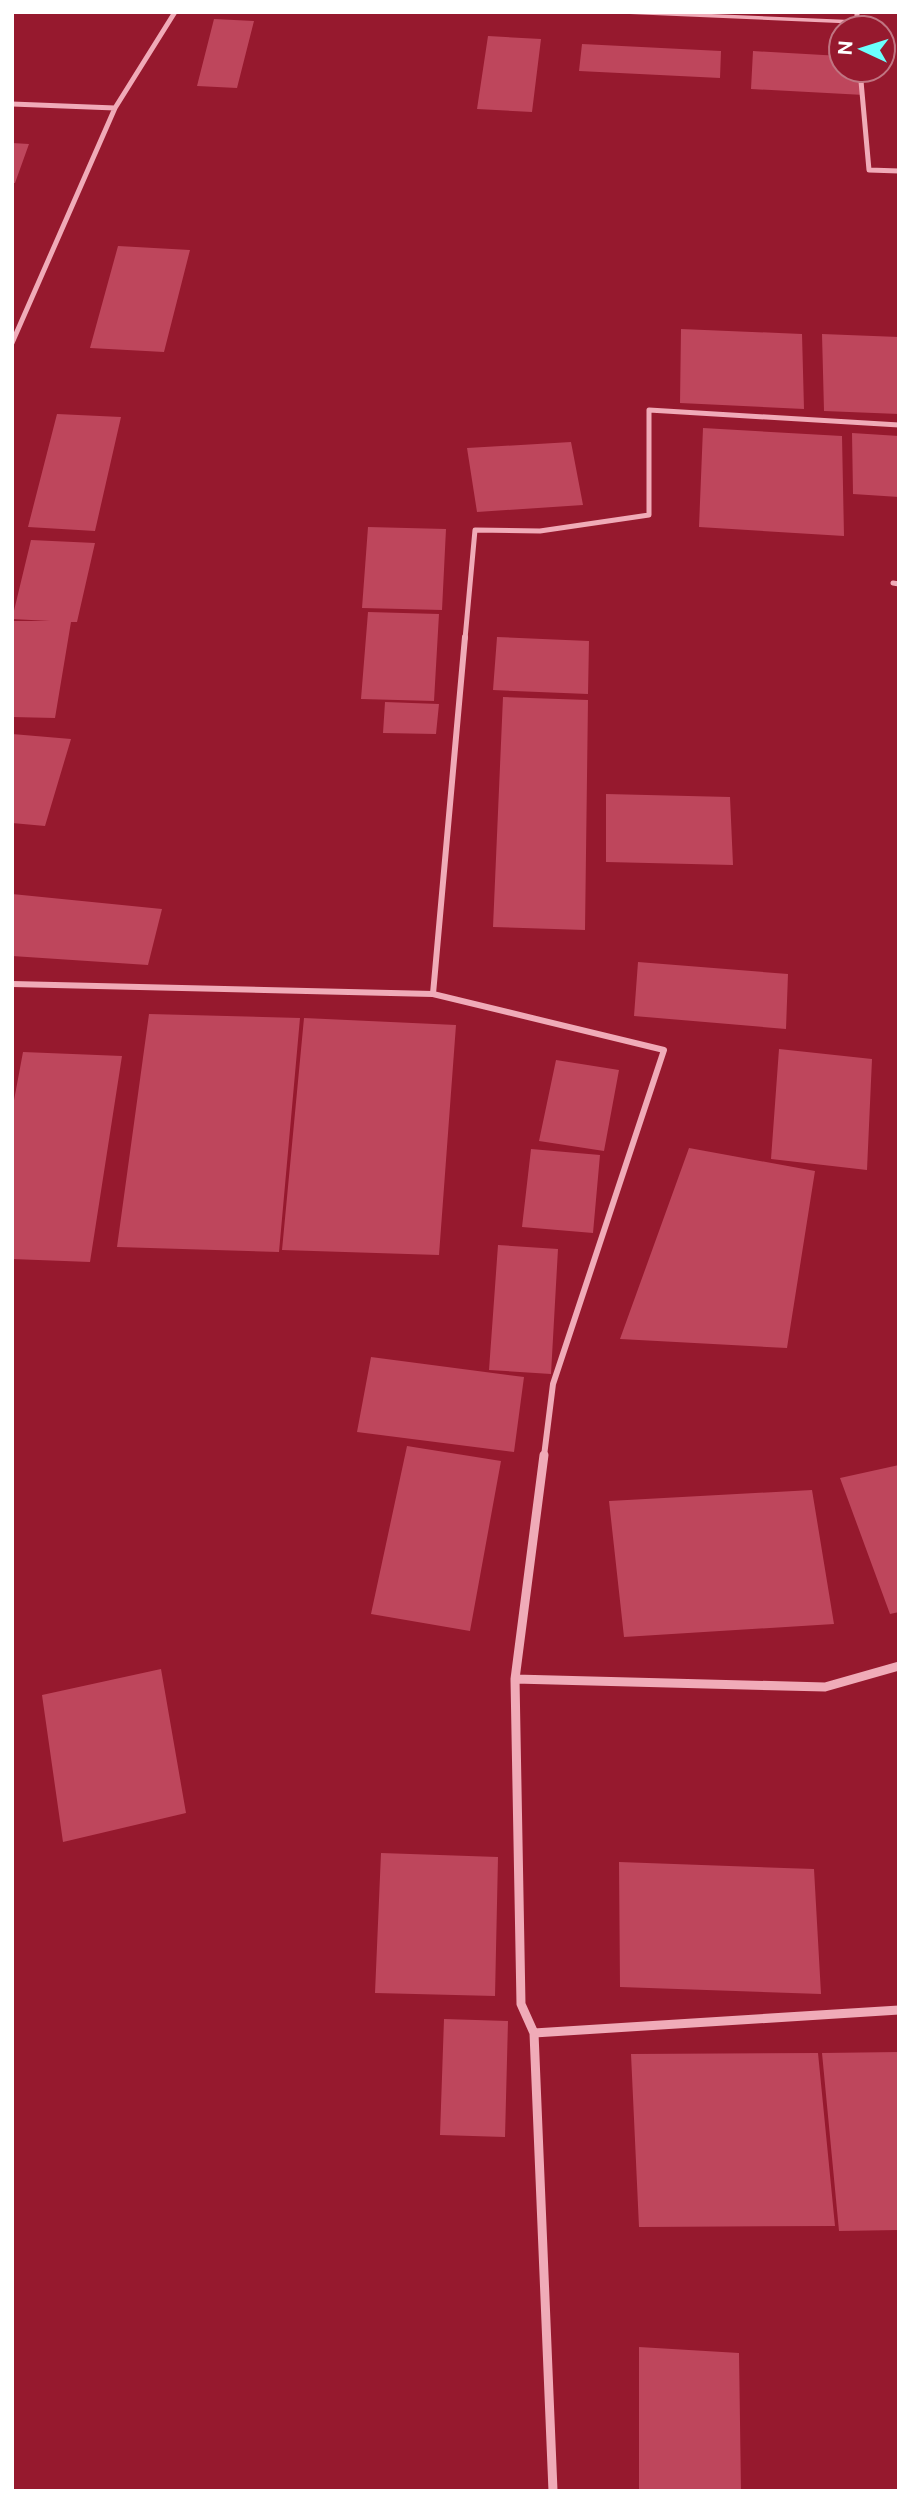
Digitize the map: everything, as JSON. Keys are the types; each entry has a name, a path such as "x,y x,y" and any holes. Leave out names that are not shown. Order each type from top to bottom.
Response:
{"street":[{"path":"12,344 115,108 175,12"},
{"path":"861,84 869,170 899,171"},
{"path":"12,104 115,108"},
{"path":"433,994 475,530 500,533 580,526 649,515 649,410 899,425"},
{"path":"12,984 433,994 664,1050 553,1384 515,1679 521,2004 534,2033 553,2491"},
{"path":"515,1679 825,1687 899,1666"},
{"path":"534,2033 899,2010"}],"lane":[{"path":"624,12 827,23"}],"building":[{"path":"214,19 254,21 237,88 197,86"},
{"path":"488,36 541,39 532,112 477,109"},
{"path":"582,44 721,51 720,78 579,71"},
{"path":"753,51 827,55 827,84 864,84 864,95 751,89"},
{"path":"12,143 29,144 15,183 12,183"},
{"path":"118,246 190,250 164,352 90,348"},
{"path":"681,329 802,334 804,409 680,403"},
{"path":"822,334 899,337 899,414 824,411"},
{"path":"57,414 121,417 95,531 28,527"},
{"path":"703,428 842,436 844,536 699,527"},
{"path":"852,433 899,436 899,497 853,494"},
{"path":"571,442 583,505 477,512 467,448"},
{"path":"368,527 446,529 442,610 362,608"},
{"path":"31,540 95,543 77,622 71,622 55,718 12,717 12,621 50,621 12,619"},
{"path":"368,612 439,614 434,701 361,699"},
{"path":"497,637 589,641 588,694 493,690"},
{"path":"503,697 588,700 585,930 493,927"},
{"path":"385,702 439,704 436,734 383,733"},
{"path":"12,734 71,739 45,826 12,823"},
{"path":"606,794 730,797 733,865 606,862"},
{"path":"12,894 162,909 148,965 12,956"},
{"path":"638,962 788,974 786,1029 634,1016"},
{"path":"149,1014 300,1018 279,1252 117,1247"},
{"path":"304,1018 456,1025 439,1255 282,1250"},
{"path":"779,1049 872,1059 867,1170 771,1159"},
{"path":"23,1052 122,1056 90,1262 12,1259 12,1111"},
{"path":"556,1060 619,1070 604,1151 539,1141"},
{"path":"689,1148 815,1171 787,1348 620,1339"},
{"path":"531,1149 600,1155 593,1233 522,1227"},
{"path":"498,1245 558,1249 551,1374 489,1370"},
{"path":"371,1357 524,1377 514,1452 357,1432"},
{"path":"407,1446 501,1461 470,1631 371,1614"},
{"path":"899,1465 899,1612 890,1614 840,1478"},
{"path":"812,1490 834,1624 624,1637 609,1501"},
{"path":"161,1669 186,1813 63,1842 42,1695"},
{"path":"381,1853 498,1857 495,1996 375,1993"},
{"path":"619,1862 814,1869 821,1994 620,1987"},
{"path":"444,2019 508,2021 505,2137 440,2135"},
{"path":"899,2052 899,2230 839,2231 822,2053"},
{"path":"818,2053 835,2226 639,2227 631,2054"},
{"path":"639,2347 739,2353 741,2491 639,2491"}]}
